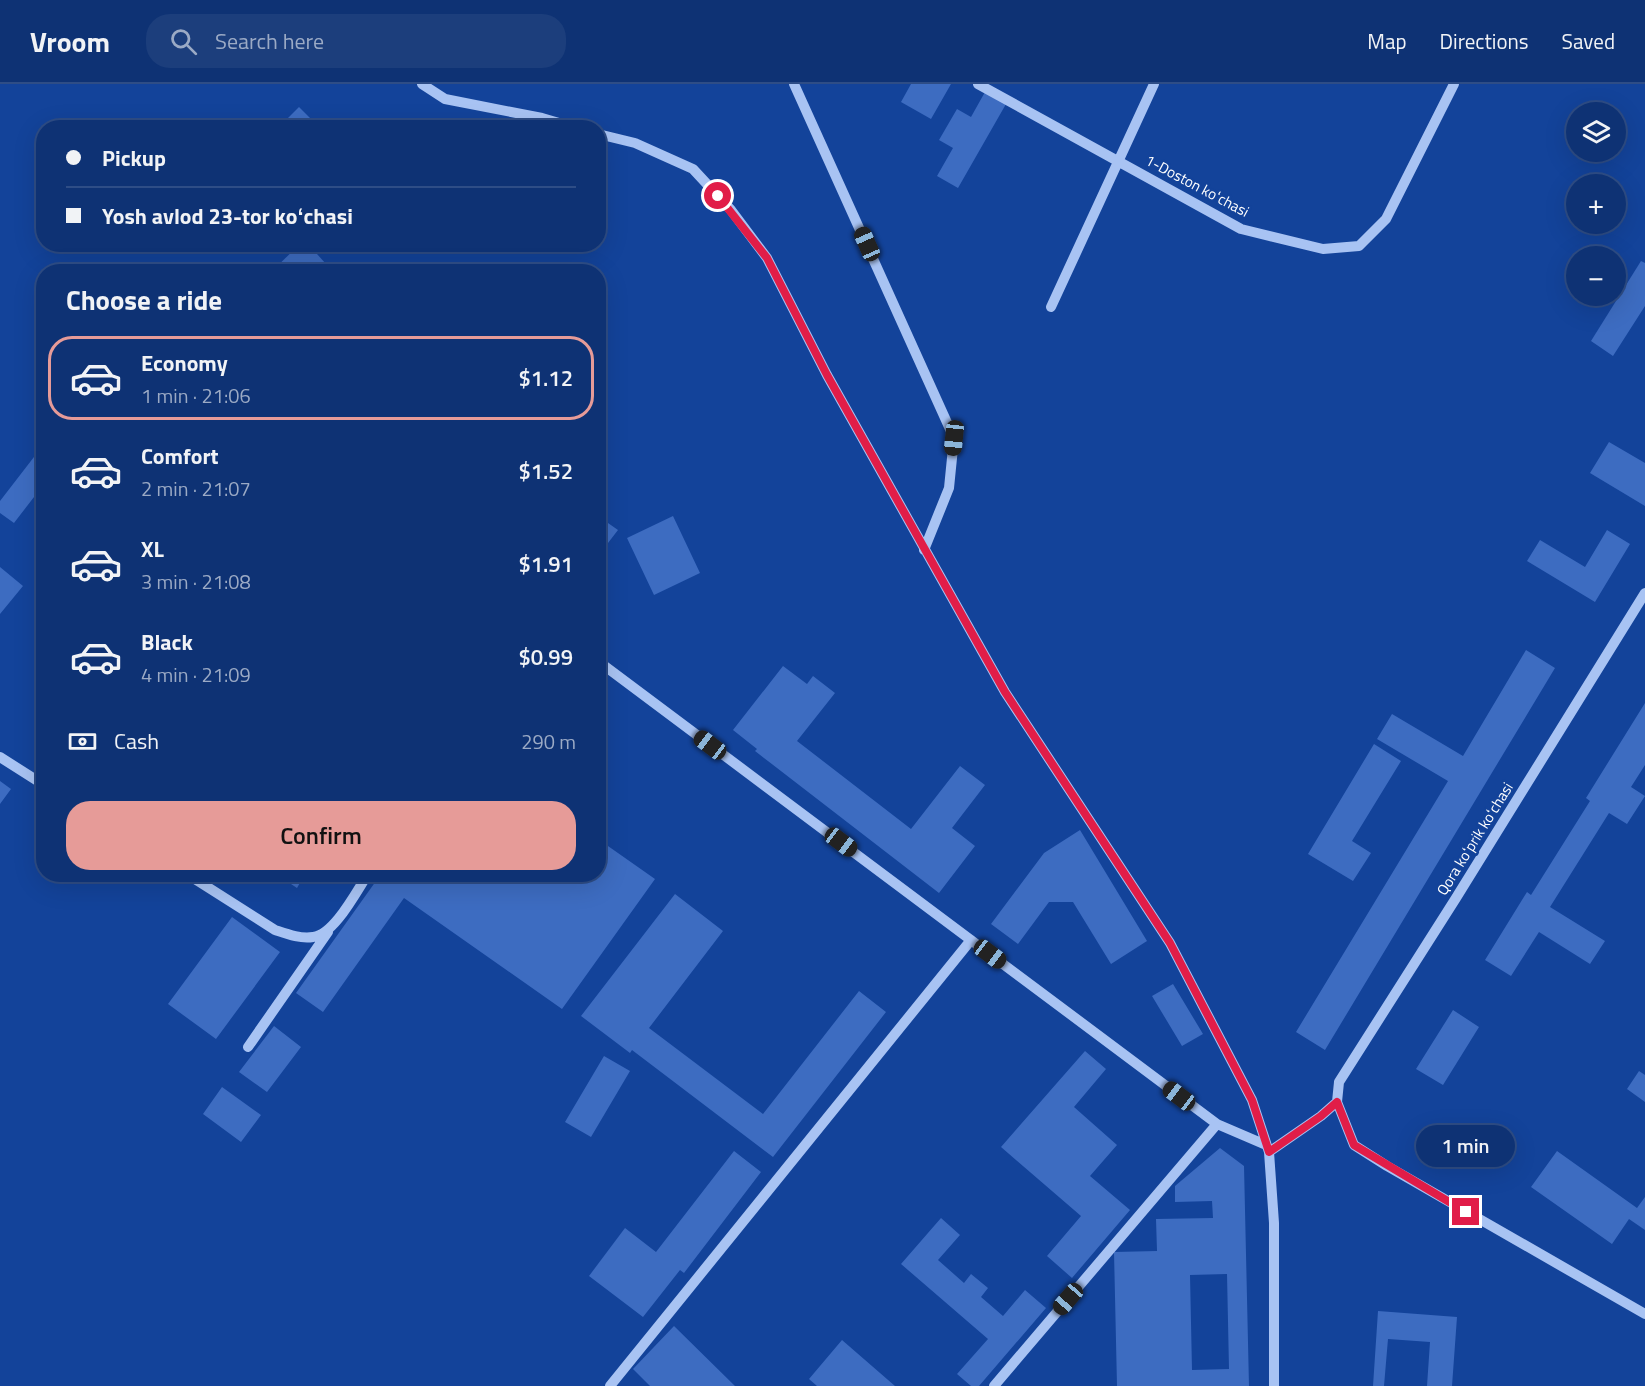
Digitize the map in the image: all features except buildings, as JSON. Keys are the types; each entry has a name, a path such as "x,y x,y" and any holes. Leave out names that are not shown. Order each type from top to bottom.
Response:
{"street":[{"path":"422,84 445,99 549,120"},
{"path":"794,84 954,438 949,488 924,549"},
{"name":"1-Doston koʻchasi","path":"978,84 1241,229 1323,249 1359,246 1386,219 1454,84"},
{"path":"1051,307 1154,84"},
{"path":"606,136 635,143 693,169 730,210 767,258 827,375 1005,692 1170,943 1252,1100 1267,1149 1274,1223 1274,1386"},
{"name":"Qora koʻprik koʻchasi","path":"1337,1102 1339,1082 1444,918 1645,593"},
{"path":"606,667 1217,1124 1267,1149"},
{"path":"0,757 36,780"},
{"path":"200,882 275,930 314,938 330,929"},
{"path":"248,1047 362,882"},
{"path":"610,1386 971,940"},
{"path":"1267,1149 1321,1116 1337,1102 1354,1145 1645,1314"},
{"path":"994,1386 1217,1124"}],"route":[{"path":"718,196 767,258 827,375 1005,692 1170,943 1252,1100 1269,1152 1321,1116 1337,1102 1354,1145 1466,1212"}]}
